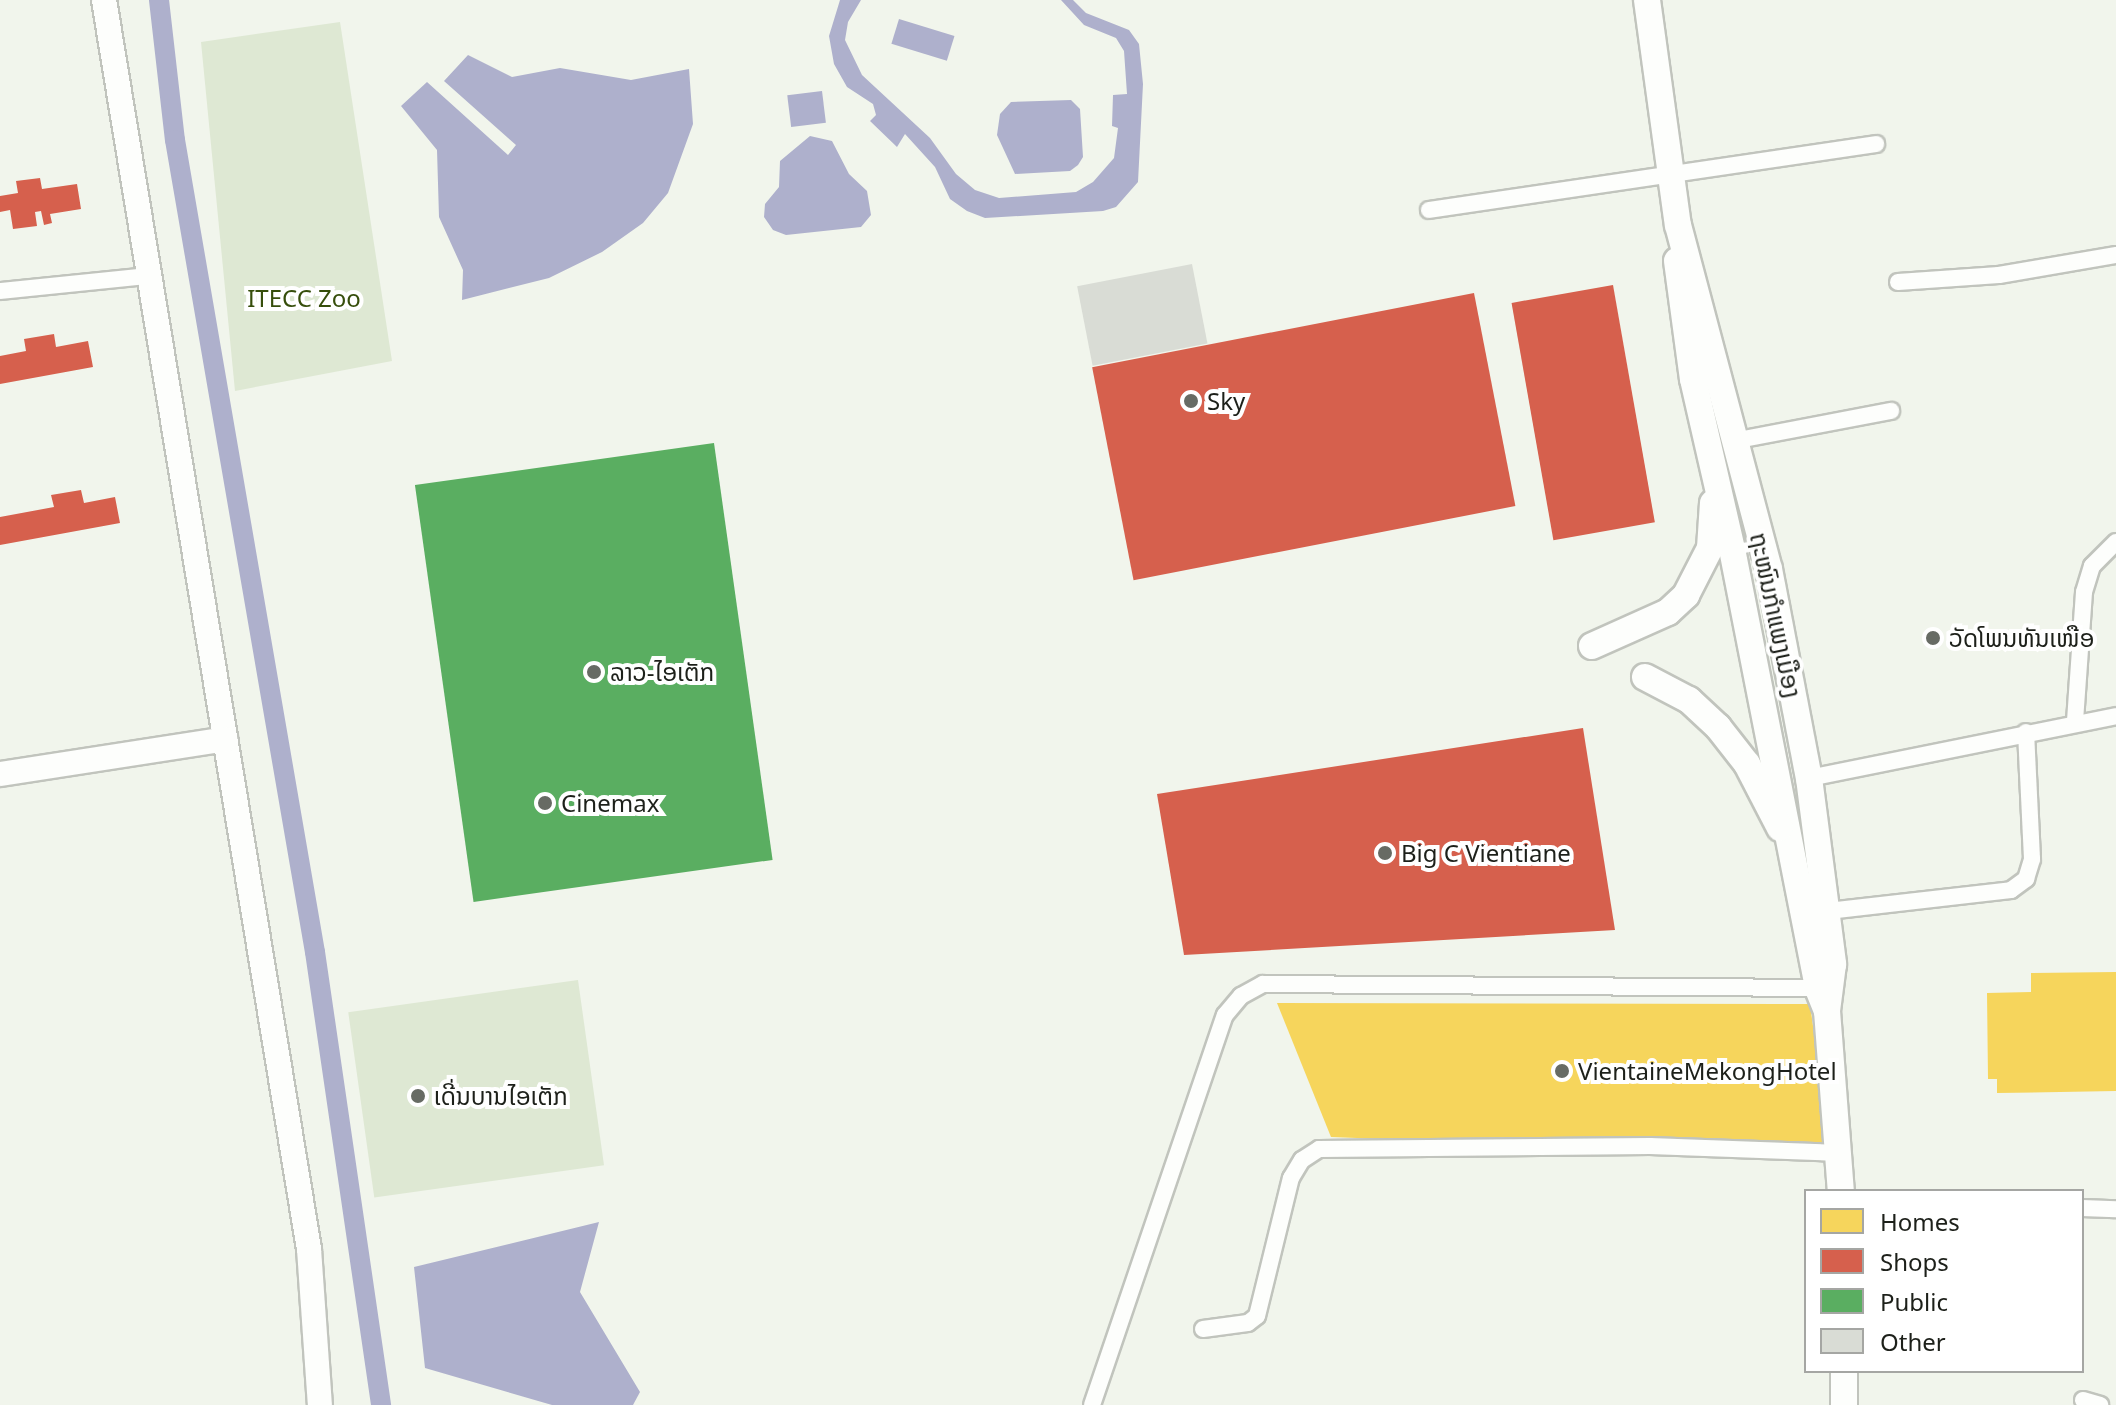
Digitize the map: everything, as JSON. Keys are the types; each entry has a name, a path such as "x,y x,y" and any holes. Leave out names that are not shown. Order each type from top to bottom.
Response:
{"main road":[{"name":"ຖະໜົນກຳແພງເມືອງ","path":"1647,0 1668,171 1678,225 1779,616 1809,778 1828,911 1827,996 1841,1189"},
{"name":"ຖະໜົນກຳແພງເມືອງ","path":"1678,225 1681,302 1793,854 1827,996"},
{"path":"1592,646 1668,612 1686,595 1710,548 1714,472"},
{"path":"1645,677 1689,700 1718,727 1747,764 1793,854"},
{"path":"1844,1373 1844,1405"}],"street":[{"path":"104,0 309,1249 320,1405"},
{"path":"1429,210 1668,171 1876,144"},
{"path":"1898,282 1999,275 2116,255"},
{"path":"0,291 148,276"},
{"path":"1733,441 1891,411"},
{"path":"2075,721 2084,592 2092,566 2116,542"},
{"path":"1747,621 1779,616"},
{"path":"1754,661 1787,657"},
{"path":"1809,778 2075,721 2116,716"},
{"path":"1828,911 2011,890 2026,879 2032,859 2026,732"},
{"path":"0,774 225,739"},
{"path":"1092,1405 1225,1015 1241,996 1263,984 1827,996"},
{"path":"1203,1329 1257,1316 1291,1178 1302,1160 1319,1149 1650,1146 1839,1153"},
{"path":"2084,1208 2116,1209"},
{"path":"2083,1400 2100,1405"}],"green space":[{"name":"ITECC Zoo","path":"340,22 392,361 235,391 201,42"},
{"path":"578,980 604,1165 374,1197 348,1012"}],"water":[{"path":"840,0 861,0 848,22 845,40 862,75 930,138 956,174 975,190 999,198 1076,192 1093,182 1114,158 1118,128 1112,126 1113,95 1127,94 1124,51 1116,38 1084,25 1061,0 1073,0 1086,13 1129,30 1139,44 1143,84 1138,182 1116,207 1103,211 985,218 967,211 950,199 935,167 905,134 897,147 870,121 876,115 873,104 847,87 834,64 829,36"},
{"path":"899,19 954,36 947,61 891,44"},
{"path":"468,55 512,77 560,68 631,80 689,69 693,124 668,193 643,223 602,252 549,278 462,300 463,270 439,217 437,150 401,106 427,82 508,155 516,145 444,81"},
{"path":"822,91 826,123 791,127 787,95"},
{"path":"1071,100 1080,109 1083,157 1078,165 1070,171 1015,174 997,135 1000,114 1011,102"},
{"path":"810,136 832,141 849,174 867,191 871,215 861,227 786,235 773,230 764,217 765,204 779,187 780,161"},
{"path":"599,1222 580,1292 640,1392 633,1405 552,1405 425,1368 414,1267"}],"building: Homes":[{"path":"2116,972 2116,1091 1997,1093 1997,1079 1988,1079 1987,993 2031,992 2031,973"},
{"name":"VientaineMekongHotel","path":"1277,1003 1810,1004 1829,1144 1591,1147 1331,1137"}],"building: Shops":[{"path":"40,178 42,189 77,184 81,209 50,214 52,223 44,225 41,211 35,212 37,226 13,229 10,210 0,212 0,196 18,193 16,181"},
{"path":"1613,285 1655,522 1553,540 1512,303"},
{"path":"1474,293 1515,506 1134,580 1092,367"},
{"path":"54,334 56,347 88,341 93,367 0,384 0,356 26,351 24,339"},
{"path":"81,490 84,503 115,497 120,523 0,545 0,517 54,507 51,495"},
{"name":"Big C Vientiane","path":"1583,728 1615,930 1184,955 1157,794"}],"building: Public":[{"name":"ລາວ-ໄອເຕັກ","path":"714,443 773,860 474,902 415,485"}],"building: Other":[{"path":"1192,264 1207,344 1093,366 1077,286"}],"waterway":[{"path":"159,0 175,140 315,952 381,1405"}],"place":[{"name":"Sky","path":"1191,401"},
{"name":"ວັດໂພນທັນເໜືອ","path":"1933,638"},
{"name":"ລາວ-ໄອເຕັກ","path":"594,672"},
{"name":"Cinemax","path":"545,803"},
{"name":"Big C Vientiane","path":"1385,853"},
{"name":"VientaineMekongHotel","path":"1562,1071"},
{"name":"ເດີ່ນບານໄອເຕັກ","path":"418,1096"}]}
